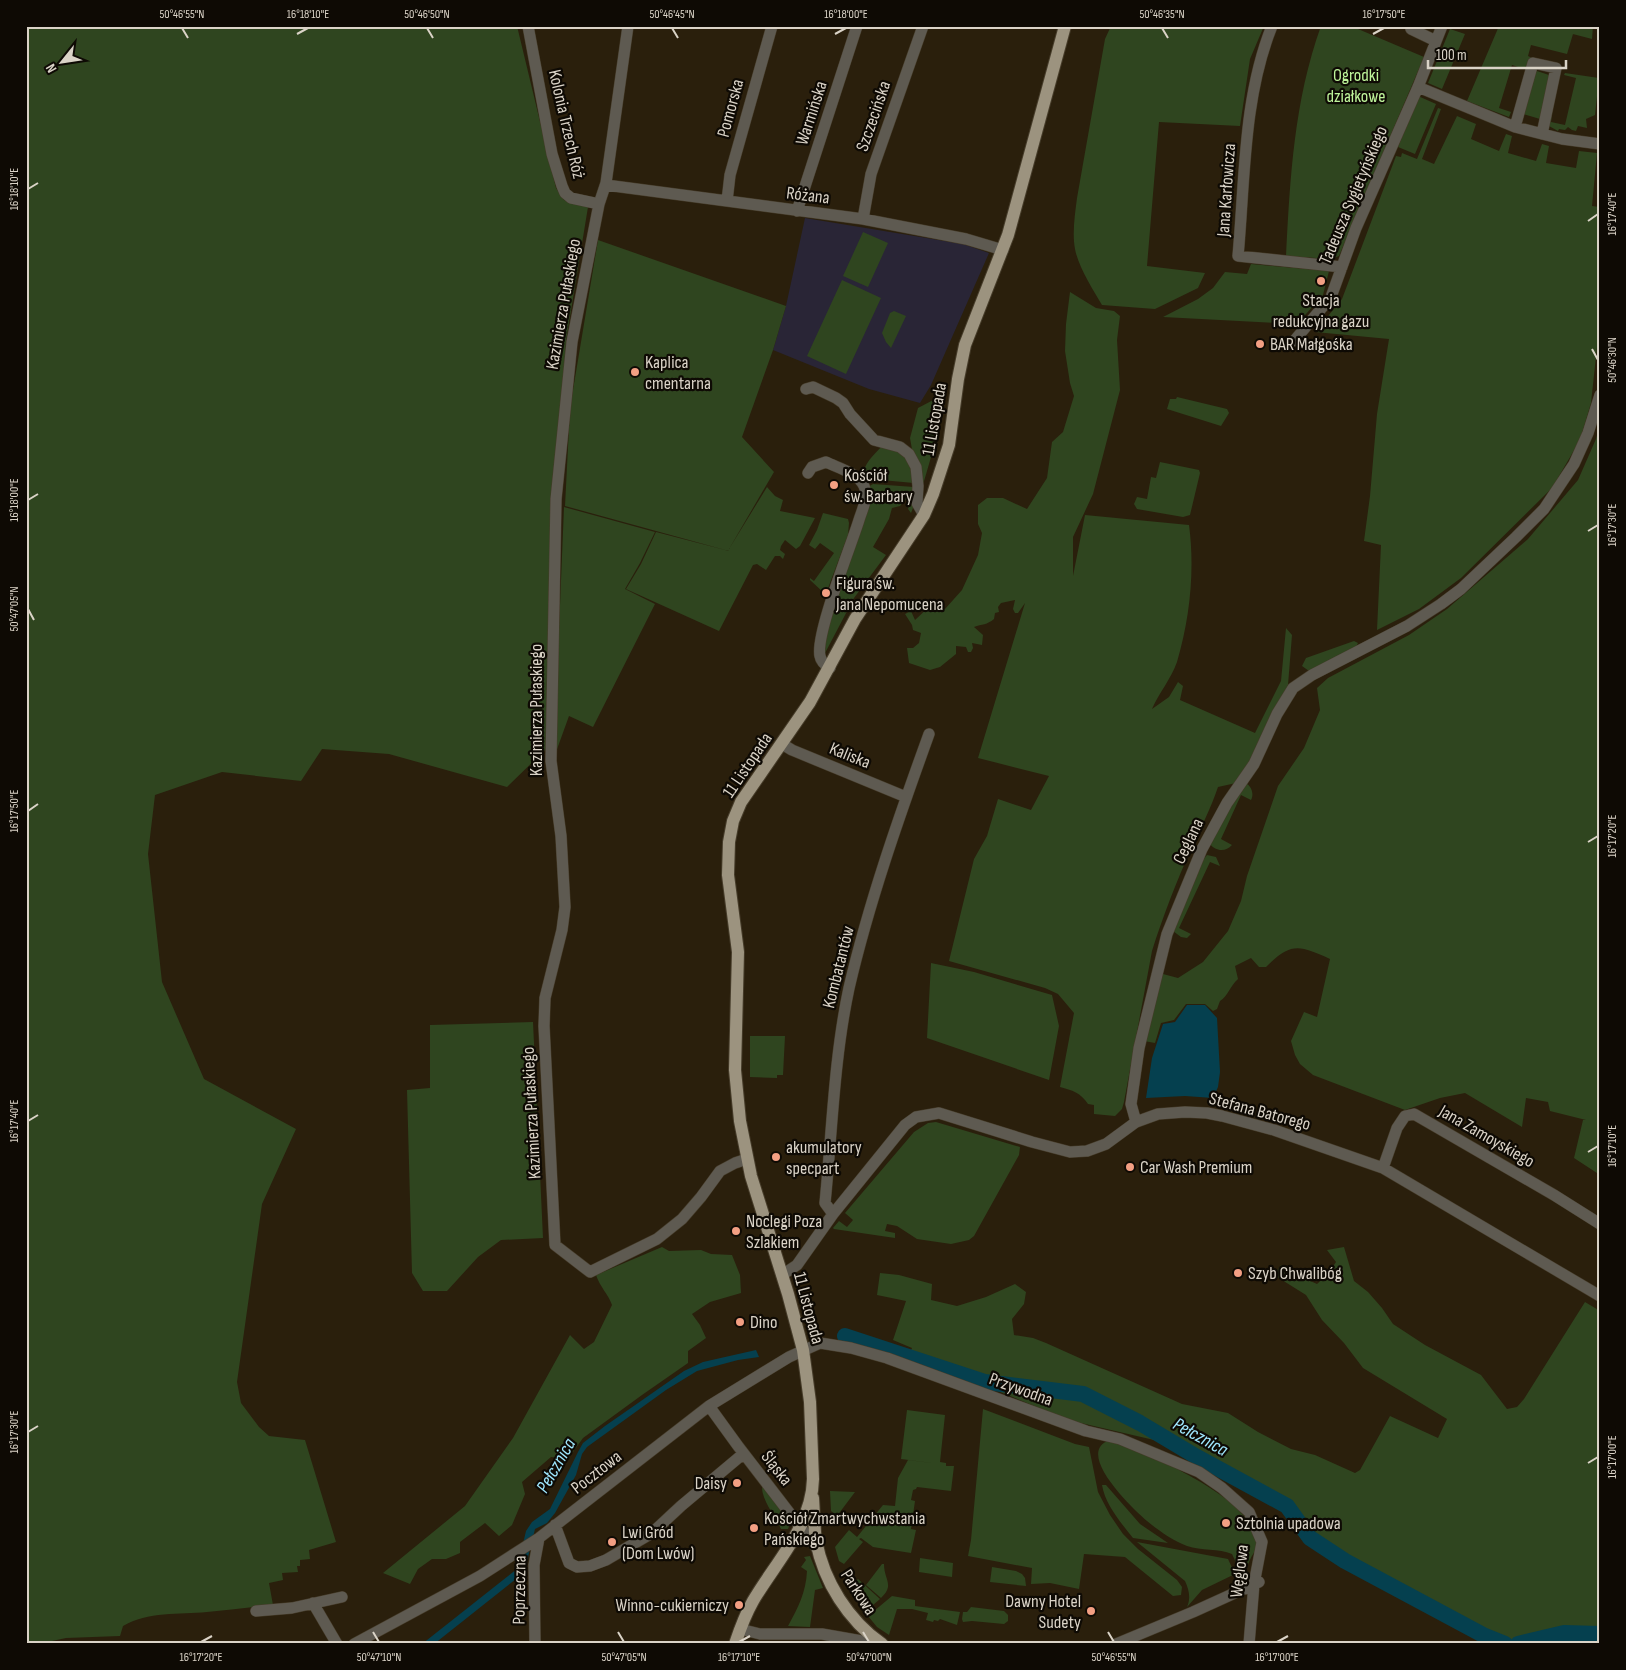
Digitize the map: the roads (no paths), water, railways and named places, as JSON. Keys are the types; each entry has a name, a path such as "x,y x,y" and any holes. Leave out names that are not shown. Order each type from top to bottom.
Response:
{"main road":[{"name":"11 Listopada","path":"735,1644 753,1601 801,1526 813,1491 811,1409 803,1350 747,1159 736,1092 735,1054 738,952 728,875 728,852 733,820 741,802 810,702 855,619 924,515 940,477 947,454 965,345 1014,216 1065,26"},
{"name":"Parkowa","path":"813,1491 818,1550 827,1575 841,1602 861,1628 881,1644"}],"street":[{"name":"Kolonia Trzech Róż","path":"528,26 552,154 562,186 565,193 571,198 599,204"},
{"name":"Kazimierza Pułaskiego","path":"628,26 606,184 599,204 572,342 556,499 551,762 560,836 565,907 562,930 545,998 544,1026 555,1245 589,1272 657,1240 702,1197 720,1171 747,1159"},
{"name":"Pomorska","path":"727,201 730,175 772,26"},
{"name":"Warmińska","path":"797,211 858,26"},
{"name":"Szczecińska","path":"863,219 871,174 923,26"},
{"name":"Jana Karłowicza","path":"1272,26 1262,50 1248,124 1238,256 1342,267"},
{"name":"Tadeusza Sygietyńskiego","path":"1294,341 1331,297 1356,228 1418,87 1442,26"},
{"path":"1411,29 1436,41"},
{"path":"1515,127 1533,63 1541,64 1556,68 1542,134"},
{"path":"1418,87 1515,127 1562,139 1600,144"},
{"name":"Różana","path":"606,184 863,219 966,239 1002,250"},
{"path":"806,389 813,387 836,398 843,403 850,414 874,440 900,447 909,454 916,467 917,503 924,515"},
{"name":"Ceglana","path":"1136,1122 1131,1104 1141,1039 1165,942 1202,849 1227,803 1254,764 1277,714 1293,688 1312,675 1382,640 1442,604 1461,589 1516,537 1544,509 1582,449 1600,395"},
{"path":"808,473 812,467 826,462 857,478 864,486 866,496 853,542 825,621 820,657 824,664 830,668"},
{"name":"Kombatantów","path":"833,1214 825,1203 842,1025 849,989 860,943 906,797 929,734"},
{"name":"Kaliska","path":"782,744 792,750 906,797"},
{"name":"Stefana Batorego","path":"782,1275 797,1265 833,1214 905,1125 916,1117 939,1113 1070,1152 1087,1151 1106,1144 1136,1122 1158,1114 1185,1112 1207,1113 1274,1130 1383,1168 1600,1296"},
{"name":"Jana Zamoyskiego","path":"1383,1168 1397,1128 1405,1116 1414,1114 1554,1195 1600,1224"},
{"name":"Przywodna","path":"803,1350 820,1344 851,1348 887,1358 1086,1431 1120,1439 1199,1472 1222,1488"},
{"name":"Pocztowa","path":"354,1644 480,1576 519,1551 709,1406 803,1350"},
{"name":"Śląska","path":"709,1406 818,1550"},
{"path":"555,1525 569,1563 577,1567 590,1566 606,1560 652,1533 681,1506 744,1454"},
{"name":"Węglowa","path":"1222,1488 1249,1512 1262,1542 1249,1644"},
{"name":"Poprzeczna","path":"535,1644 534,1565 537,1539"},
{"path":"1116,1644 1257,1583"},
{"path":"256,1611 292,1608 342,1597"},
{"path":"313,1603 337,1643"},
{"name":"Parkowa","path":"740,1630 760,1634 822,1634 881,1644"}],"water":[{"path":"1187,1005 1205,1005 1217,1018 1220,1072 1218,1087 1213,1098 1185,1096 1146,1098 1152,1058 1163,1024 1175,1022"},
{"path":"756,1350 759,1357 738,1360 697,1371 666,1390 587,1447 582,1454 576,1475 555,1513 547,1523 535,1529 525,1569 521,1575 434,1644 422,1644 517,1569 526,1531 532,1522 550,1509 583,1443 684,1371 703,1362"}],"waterway":[{"name":"Pełcznica","path":"845,1336 985,1382 1083,1394 1140,1423 1197,1457 1287,1506 1310,1538 1345,1561 1485,1636 1505,1644"},
{"name":"Pełcznica","path":"1518,1644 1564,1633 1600,1634"}],"place":[{"name":"Stacja redukcyjna gazu","path":"1321,281"},
{"name":"BAR Małgośka","path":"1260,344"},
{"name":"Kaplica cmentarna","path":"635,372"},
{"name":"Kościół św. Barbary","path":"834,485"},
{"name":"Figura św. Jana Nepomucena","path":"826,593"},
{"name":"akumulatory specpart","path":"776,1157"},
{"name":"Car Wash Premium","path":"1130,1167"},
{"name":"Noclegi Poza Szlakiem","path":"736,1231"},
{"name":"Szyb Chwalibóg","path":"1238,1273"},
{"name":"Dino","path":"740,1322"},
{"name":"Daisy","path":"737,1483"},
{"name":"Sztolnia upadowa","path":"1226,1523"},
{"name":"Kościół Zmartwychwstania Pańskiego","path":"754,1528"},
{"name":"Lwi Gród (Dom Lwów)","path":"612,1542"},
{"name":"Winno-cukierniczy","path":"739,1605"},
{"name":"Dawny Hotel Sudety","path":"1091,1611"}],"park label":[{"name":"Ogrodki działkowe","path":"1356,85"}]}
